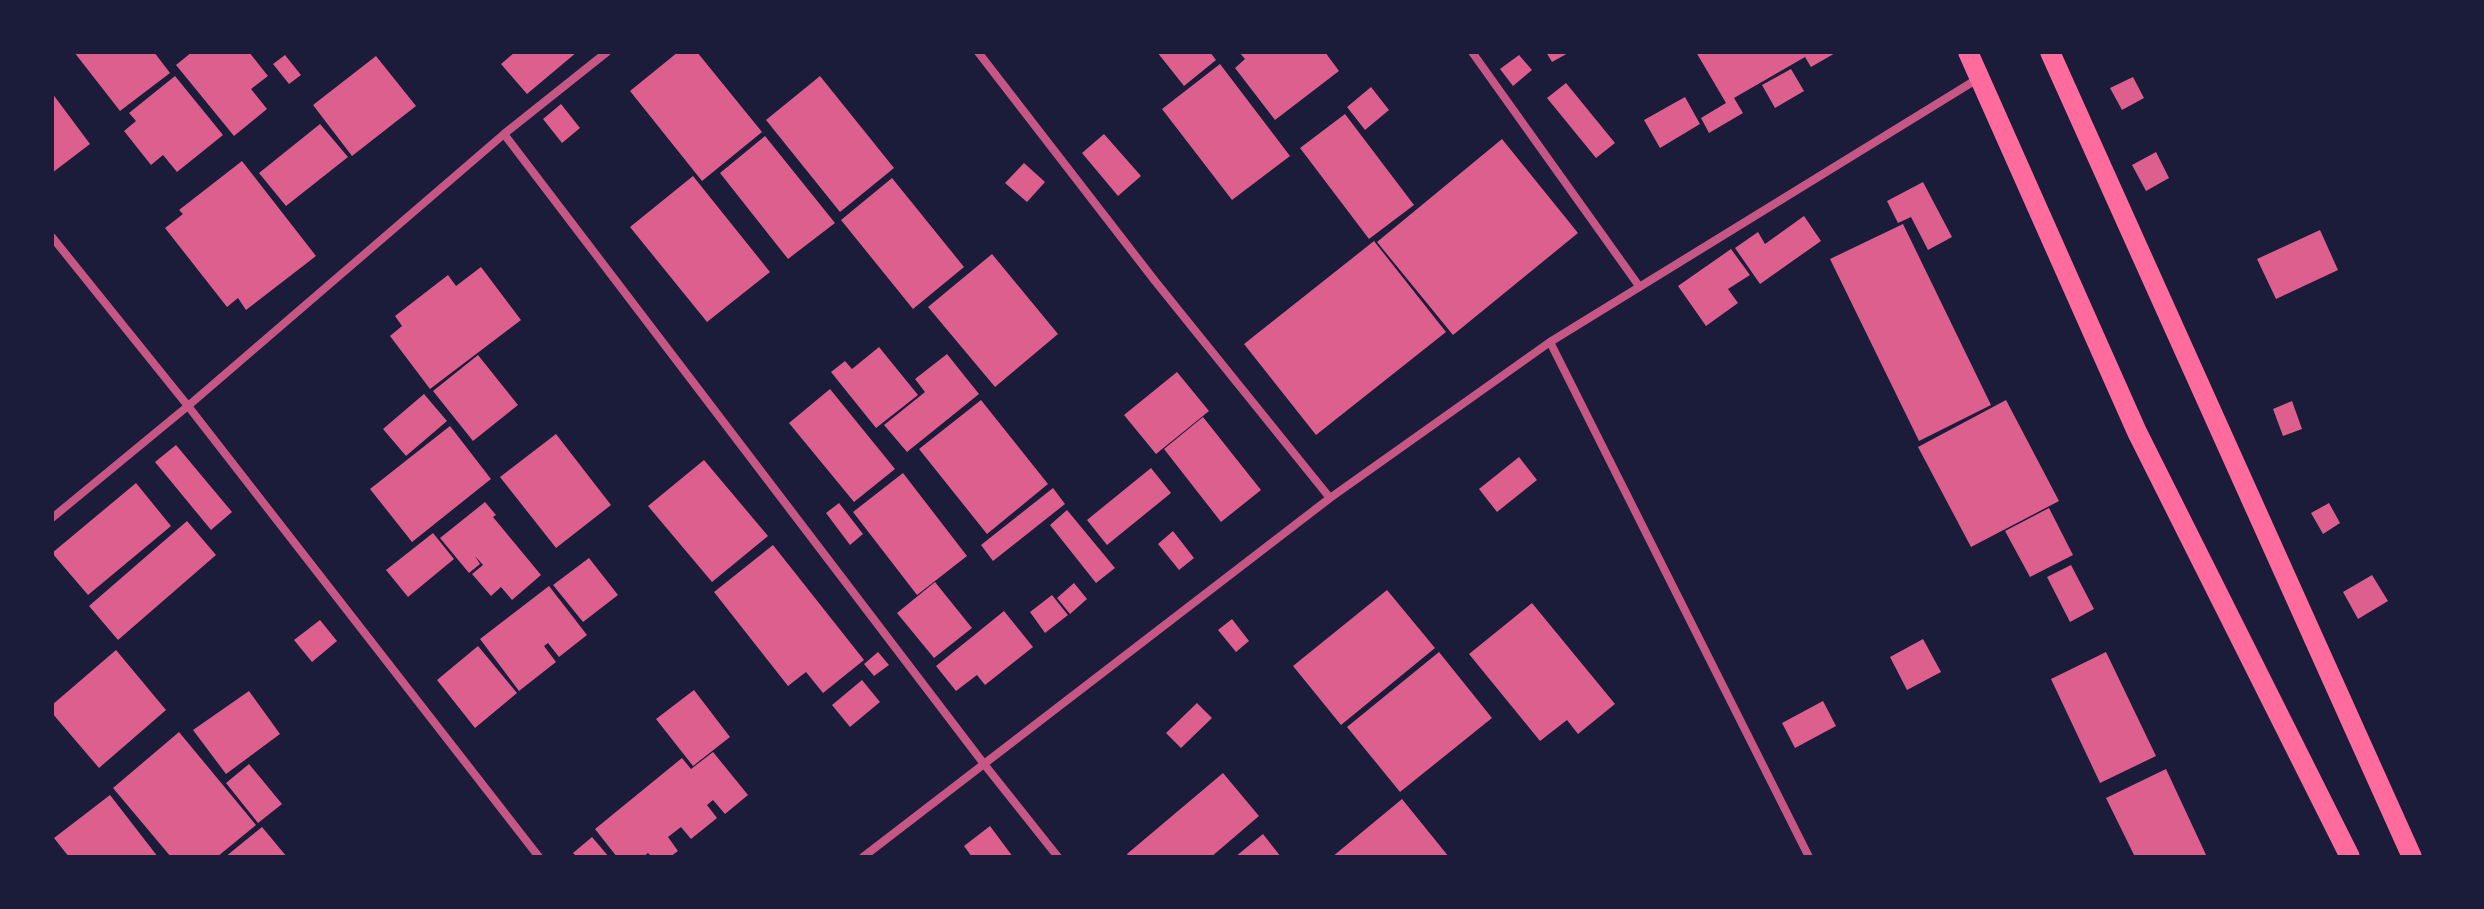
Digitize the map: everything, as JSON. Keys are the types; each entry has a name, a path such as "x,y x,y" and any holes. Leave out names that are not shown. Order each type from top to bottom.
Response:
{"main road":[{"path":"1968,52 2137,432 2350,857"},
{"path":"2050,52 2412,857"}],"street":[{"path":"52,518 188,406 504,134 607,52"},
{"path":"978,52 1155,281 1330,498"},
{"path":"1472,52 1639,286"},
{"path":"863,857 1330,498 1550,342 1980,77"},
{"path":"504,134 1058,857"},
{"path":"52,237 188,406 539,857"},
{"path":"1550,342 1809,857"}],"building":[{"path":"74,52 154,52 170,73 120,111"},
{"path":"192,52 249,52 268,76 251,89 267,109 234,136 176,65"},
{"path":"515,52 577,52 527,94 501,64"},
{"path":"678,52 697,52 762,132 702,181 630,91"},
{"path":"1157,52 1210,52 1216,60 1184,86"},
{"path":"1239,52 1325,52 1339,71 1275,120 1235,68 1245,59"},
{"path":"1546,52 1570,52 1552,62"},
{"path":"1696,52 1837,52 1811,67 1805,57 1734,98 1743,113 1709,133 1701,118 1726,103"},
{"path":"285,55 301,75 289,84 273,64"},
{"path":"1519,55 1532,70 1513,86 1500,69"},
{"path":"376,56 416,106 352,156 313,105"},
{"path":"1220,64 1290,156 1232,200 1162,109"},
{"path":"1791,69 1804,91 1775,108 1762,85"},
{"path":"175,76 223,135 177,172 163,155 151,165 124,131 136,121 129,113"},
{"path":"820,76 894,168 840,212 766,120"},
{"path":"2133,77 2144,98 2122,110 2110,88"},
{"path":"1566,83 1615,143 1596,158 1547,98"},
{"path":"1371,87 1389,110 1365,130 1347,107"},
{"path":"52,93 90,144 52,173"},
{"path":"1685,97 1700,124 1660,148 1644,120"},
{"path":"561,104 580,128 562,143 543,119"},
{"path":"1345,114 1414,205 1369,239 1300,148"},
{"path":"320,124 348,157 286,206 259,173"},
{"path":"1104,134 1141,176 1118,196 1082,153"},
{"path":"765,136 835,223 788,259 720,173"},
{"path":"1502,139 1578,233 1453,335 1377,242"},
{"path":"2156,152 2169,178 2146,191 2132,165"},
{"path":"242,161 316,256 246,310 238,298 227,307 165,228 183,214 179,210"},
{"path":"1024,163 1045,182 1027,202 1005,183"},
{"path":"693,176 770,272 707,322 630,227"},
{"path":"892,178 964,267 913,309 841,220"},
{"path":"1923,182 1952,237 1928,250 1911,217 1898,223 1887,201"},
{"path":"1804,216 1821,241 1760,284 1735,248 1758,232 1765,244"},
{"path":"1903,224 1991,405 1919,441 1830,259"},
{"path":"2320,230 2338,270 2276,299 2257,259"},
{"path":"1374,241 1446,332 1316,435 1244,344"},
{"path":"1731,249 1750,275 1728,289 1738,303 1706,326 1678,286"},
{"path":"992,254 1058,334 995,387 928,307"},
{"path":"481,267 521,320 430,389 390,336 402,326 395,316 448,275 456,286"},
{"path":"879,347 918,395 876,428 831,372 845,361 852,369"},
{"path":"947,354 979,394 907,452 884,425 925,392 915,379"},
{"path":"478,355 518,405 473,441 433,391"},
{"path":"1177,372 1209,411 1156,454 1124,415"},
{"path":"830,389 895,469 854,502 789,423"},
{"path":"424,394 447,421 406,456 383,429"},
{"path":"981,400 1048,484 987,534 919,449"},
{"path":"2006,400 2059,501 1971,547 1918,447"},
{"path":"2292,401 2302,429 2283,436 2273,409"},
{"path":"1203,417 1261,490 1221,522 1164,449"},
{"path":"450,426 491,479 412,542 370,489"},
{"path":"556,434 611,505 556,548 500,477"},
{"path":"176,445 232,512 211,530 155,462"},
{"path":"1519,457 1537,480 1497,512 1479,489"},
{"path":"704,460 768,536 712,582 648,506"},
{"path":"1151,468 1171,493 1107,545 1087,520"},
{"path":"903,473 967,556 917,595 853,512"},
{"path":"136,483 171,526 88,595 52,553"},
{"path":"1053,488 1065,504 993,561 981,545"},
{"path":"485,502 496,515 493,517 541,575 512,600 501,587 491,596 472,574 483,565 475,556 480,564 469,573 440,538"},
{"path":"839,503 863,534 850,545 826,513"},
{"path":"2329,503 2340,523 2323,534 2311,513"},
{"path":"2049,508 2073,555 2030,577 2005,531"},
{"path":"1067,510 1115,568 1096,583 1050,525"},
{"path":"187,521 216,555 118,640 89,606"},
{"path":"1173,531 1194,558 1179,570 1158,544"},
{"path":"433,533 454,559 408,597 386,570"},
{"path":"773,545 864,660 823,693 806,672 788,686 714,592"},
{"path":"589,558 618,595 583,622 553,585"},
{"path":"2071,565 2094,609 2070,622 2047,577"},
{"path":"2372,575 2388,601 2358,619 2343,592"},
{"path":"935,582 972,628 934,658 897,613"},
{"path":"1074,583 1087,599 1070,614 1057,598"},
{"path":"549,586 587,635 559,657 548,643 544,646 556,662 519,691 480,639"},
{"path":"1387,590 1435,648 1341,725 1293,666"},
{"path":"1052,595 1068,615 1045,633 1030,612"},
{"path":"1532,603 1615,704 1578,734 1567,720 1540,741 1469,654"},
{"path":"1004,611 1033,647 985,685 977,675 956,691 936,666"},
{"path":"1232,619 1249,641 1236,652 1218,630"},
{"path":"320,620 337,641 312,662 294,640"},
{"path":"1923,639 1941,672 1907,690 1890,657"},
{"path":"478,646 517,693 475,728 437,680"},
{"path":"116,650 166,710 99,768 52,713 52,705"},
{"path":"878,652 889,665 874,676 864,664"},
{"path":"1439,652 1492,718 1400,792 1347,727"},
{"path":"2106,652 2156,756 2100,783 2051,679"},
{"path":"862,680 880,702 850,727 832,705"},
{"path":"694,690 730,737 693,766 656,719"},
{"path":"249,691 280,734 226,774 193,730"},
{"path":"1823,701 1836,726 1795,748 1782,723"},
{"path":"1197,703 1212,718 1181,748 1166,733"},
{"path":"179,732 256,825 217,857 171,857 113,788"},
{"path":"713,752 748,795 725,814 713,800 707,805 717,818 691,839 681,827 668,837 678,851 670,857 652,857 648,853 643,857 617,857 595,829 682,758 691,769"},
{"path":"249,764 282,804 258,823 226,783"},
{"path":"2166,769 2207,857 2135,857 2106,798"},
{"path":"1223,773 1259,816 1211,857 1129,857 1127,854"},
{"path":"110,795 158,857 69,857 54,838"},
{"path":"1402,799 1449,857 1332,857"},
{"path":"990,826 1013,857 972,857 964,846"},
{"path":"262,827 287,857 225,857"},
{"path":"1263,834 1281,857 1235,857"},
{"path":"592,837 609,857 577,857 573,853"}]}
